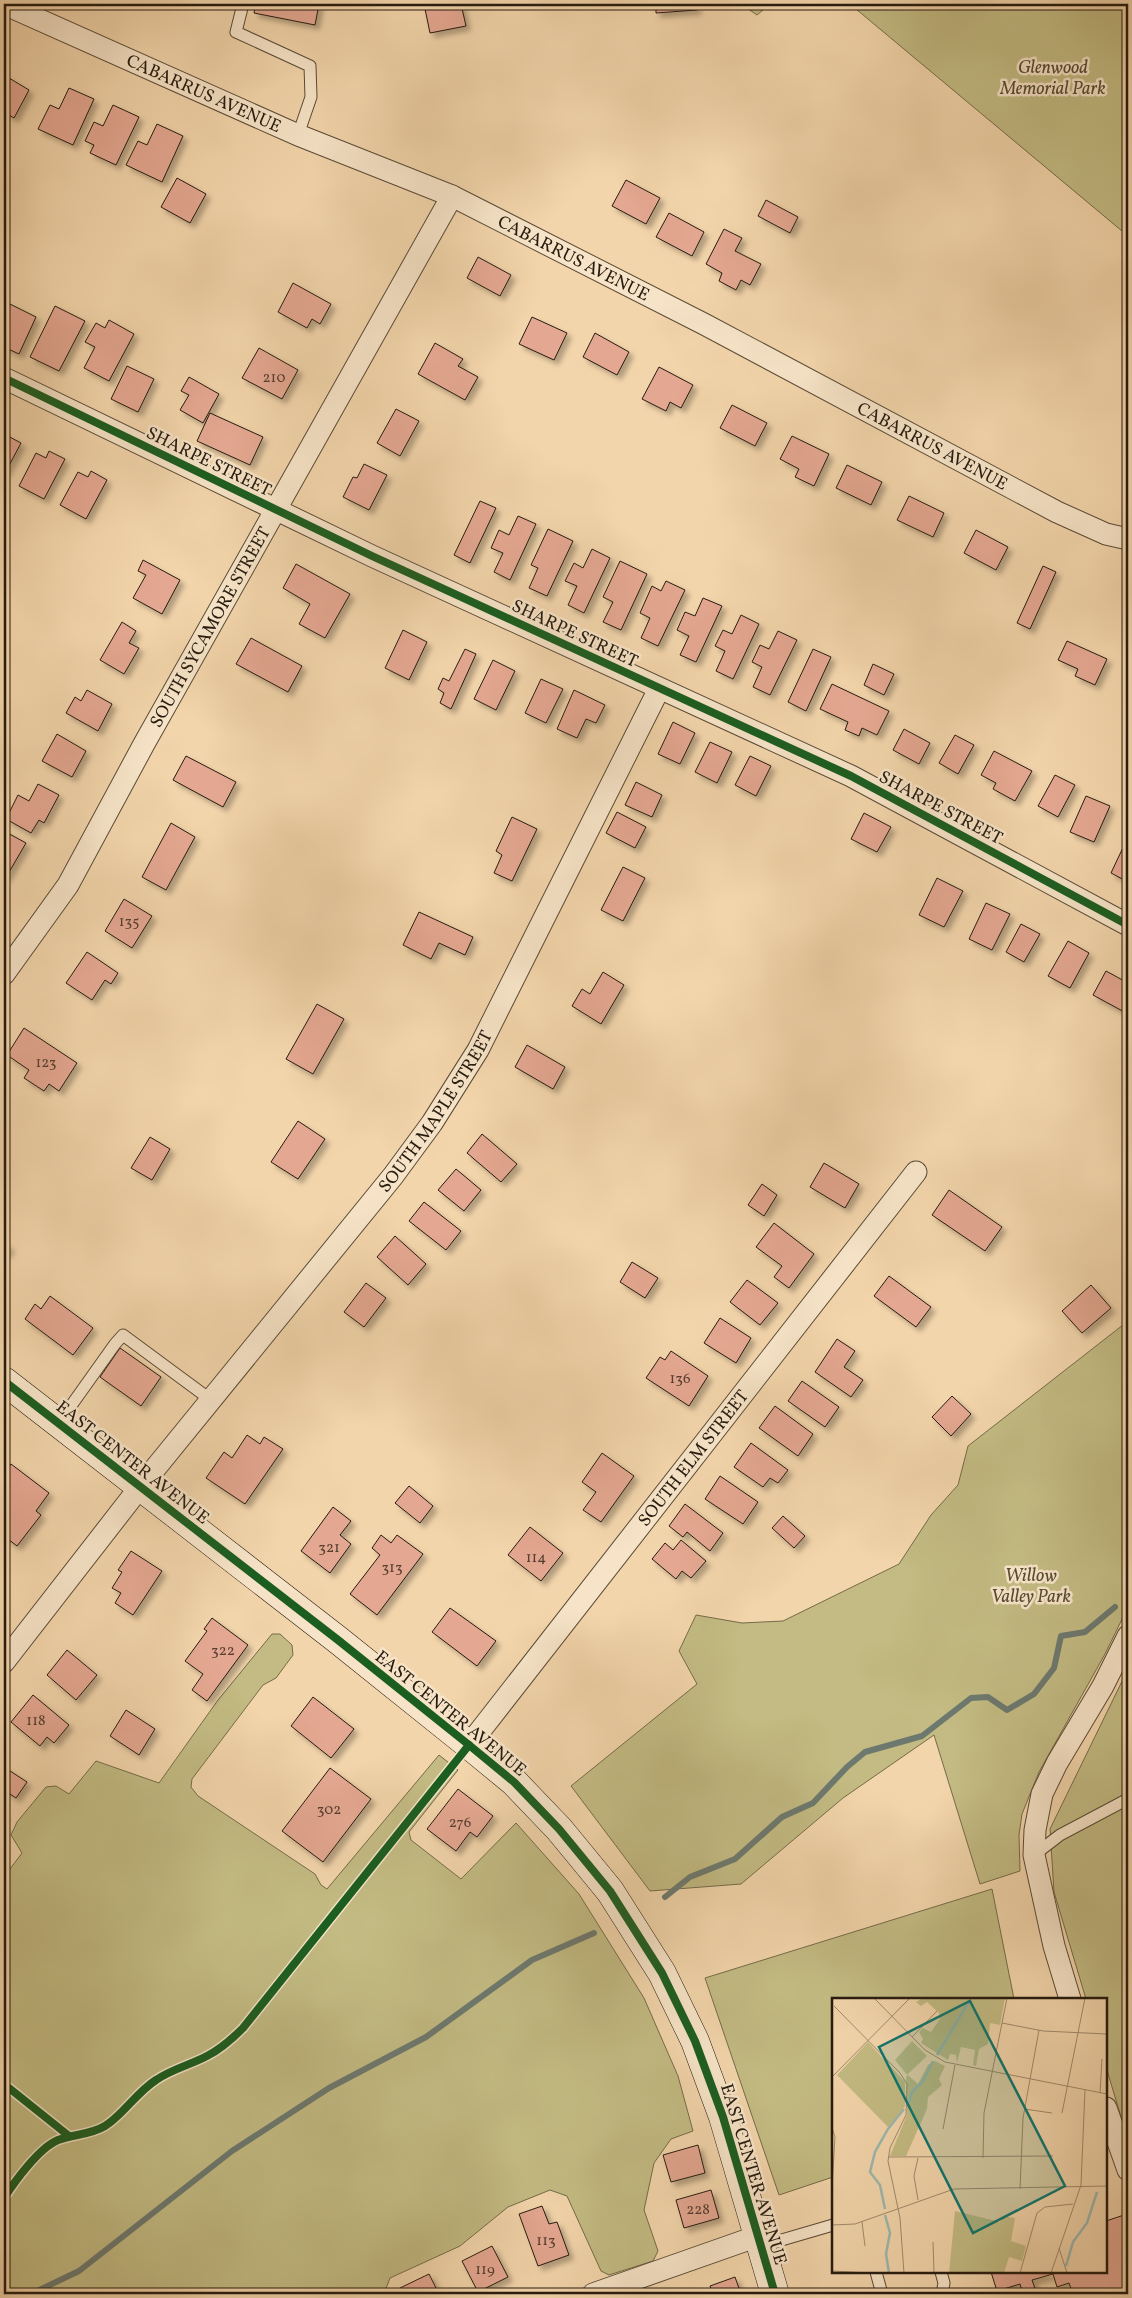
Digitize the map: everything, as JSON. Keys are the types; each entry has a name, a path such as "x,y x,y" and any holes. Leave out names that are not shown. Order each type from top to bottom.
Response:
{"street":[{"name":"CABARRUS AVENUE","path":"4,4 298,135 452,196 704,324 1057,512 1106,534 1128,539"},
{"name":"SOUTH SYCAMORE STREET","path":"6,967 68,885 144,744 452,196"},
{"name":"SHARPE STREET","path":"4,378 276,509 659,689 851,776 1128,925"},
{"name":"SOUTH MAPLE STREET","path":"4,1662 140,1487 393,1176 432,1123 478,1050 659,689"},
{"name":"SOUTH ELM STREET","path":"469,1745 916,1172"},
{"name":"EAST CENTER AVENUE","path":"4,1381 469,1745 514,1782 559,1829 610,1891 662,1973 695,2041 720,2109 775,2294"},
{"path":"1070,1998 1054,1946 1034,1855 1034,1830 1042,1794 1057,1762 1103,1686 1128,1636"},
{"path":"1107,2110 1126,2157"},
{"path":"593,2294 759,2241"}],"lane":[{"path":"243,4 236,32 310,66 310,97 298,135"},
{"path":"58,1424 114,1344 123,1335 211,1400"},
{"path":"1034,1855 1060,1835 1128,1799"},
{"path":"759,2241 832,2225"},
{"path":"876,2273 882,2294"},
{"path":"941,2273 944,2283 942,2294"}],"green space":[{"path":"741,4 770,4 757,15"},
{"name":"Glenwood Memorial Park","path":"850,4 1128,4 1128,236"},
{"name":"Willow Valley Park","path":"1128,1321 1128,1607 1105,1654 1039,1772 1022,1814 1019,1835 1020,1871 980,1884 934,1735 843,1798 741,1884 650,1891 571,1786 697,1684 679,1651 696,1615 742,1623 783,1621 899,1564 931,1515 958,1485 968,1446"},
{"path":"272,1634 280,1634 292,1645 293,1655 276,1678 263,1685 192,1779 191,1787 198,1796 315,1874 321,1885 327,1889 439,1755 458,1770 409,1832 411,1840 461,1879 516,1823 579,1894 644,1998 678,2076 693,2131 671,2139 654,2163 644,2210 658,2251 653,2261 609,2275 601,2271 567,2196 550,2190 508,2207 460,2246 390,2278 384,2294 4,2294 4,1877 22,1853 11,1835 17,1822 46,1787 56,1786 69,1794 96,1761 159,1783 218,1700"},
{"path":"1128,1669 1128,2140 1107,2070 1107,1998 1086,1998 1054,1892 1050,1829"},
{"path":"992,1889 1014,1998 832,1998 832,2177 779,2195 705,1978"}],"building":[{"path":"256,4 319,4 315,25 254,13"},
{"path":"424,4 461,4 466,26 430,33"},
{"path":"656,4 696,4 697,10 656,13"},
{"path":"4,75 29,90 14,118 4,112"},
{"path":"69,88 94,99 73,145 38,129 50,105 59,109"},
{"path":"113,105 139,117 116,165 90,153 94,145 85,141 94,122 103,126"},
{"path":"157,124 183,136 162,182 126,165 138,141 147,145"},
{"path":"177,178 206,194 190,223 161,207"},
{"path":"626,180 660,198 646,224 612,206"},
{"path":"766,200 798,217 790,233 758,216"},
{"path":"669,213 704,232 692,256 656,237"},
{"path":"724,229 742,238 735,251 761,264 750,285 741,280 736,290 719,281 722,273 706,264"},
{"path":"478,257 511,275 500,296 467,278"},
{"path":"293,283 331,304 320,324 312,319 307,328 278,312"},
{"path":"10,304 36,317 19,354 4,347 4,318"},
{"path":"55,306 85,321 59,371 30,357"},
{"path":"532,317 567,333 554,360 519,344"},
{"path":"109,320 134,334 109,381 84,368 95,347 85,342 96,323 105,328"},
{"path":"595,333 629,352 617,375 583,357"},
{"path":"435,343 463,359 458,366 478,377 465,400 418,374"},
{"path":"259,348 298,370 282,399 242,378"},
{"path":"127,366 154,379 138,412 111,399"},
{"path":"659,367 693,385 681,408 670,402 666,411 642,399"},
{"path":"189,377 219,394 203,423 180,410 189,395 181,391"},
{"path":"732,405 767,423 755,446 720,428"},
{"path":"396,409 419,421 400,456 377,443"},
{"path":"210,413 263,437 250,465 197,441"},
{"path":"4,434 21,443 4,475"},
{"path":"792,436 829,454 814,486 795,477 799,469 780,459"},
{"path":"49,451 65,459 44,499 19,486 36,453 46,458"},
{"path":"364,464 387,475 369,510 343,497 353,477 357,478"},
{"path":"847,465 882,482 871,505 836,488"},
{"path":"91,471 107,480 86,519 60,505 78,472 88,477"},
{"path":"909,496 944,513 933,537 897,520"},
{"path":"480,501 496,508 470,563 454,555"},
{"path":"518,516 536,524 510,580 494,572 503,553 491,548 499,530 509,535"},
{"path":"548,529 573,541 547,596 529,588 538,568 531,565"},
{"path":"976,530 1008,547 996,570 964,553"},
{"path":"592,549 610,558 584,613 568,605 577,586 565,581 574,563 583,568"},
{"path":"143,560 180,580 162,614 133,598 146,575 138,571"},
{"path":"620,561 647,574 621,630 603,622 613,602 603,597"},
{"path":"296,564 350,594 325,638 299,624 310,604 283,588"},
{"path":"1043,566 1056,572 1030,629 1017,623"},
{"path":"666,581 685,590 658,646 641,638 650,618 640,613 652,586 661,591"},
{"path":"703,598 722,606 696,662 680,655 689,636 677,630 685,612 695,616"},
{"path":"741,615 759,624 733,679 716,671 725,651 715,646 723,630 732,634"},
{"path":"122,622 136,631 129,643 139,648 124,674 100,660"},
{"path":"403,630 427,642 409,680 385,668"},
{"path":"778,631 797,640 770,695 753,687 762,667 752,662 760,645 769,649"},
{"path":"251,638 302,666 288,692 236,664"},
{"path":"1067,641 1107,659 1095,685 1075,676 1078,669 1058,660"},
{"path":"465,649 476,654 451,709 440,703 444,693 438,689 443,678 449,681"},
{"path":"813,649 831,657 806,711 788,702"},
{"path":"493,660 515,671 496,710 474,699"},
{"path":"873,664 894,674 884,695 864,685"},
{"path":"541,679 563,689 546,723 525,713"},
{"path":"832,684 889,711 877,735 862,728 859,736 845,730 848,722 820,709"},
{"path":"87,690 112,704 98,731 66,713 75,697 81,701"},
{"path":"574,690 605,705 596,723 586,719 577,738 557,729"},
{"path":"673,722 695,733 680,764 658,754"},
{"path":"904,729 930,743 919,764 893,750"},
{"path":"57,734 86,751 72,777 42,761"},
{"path":"955,735 974,745 958,774 939,763"},
{"path":"710,742 732,752 717,783 695,772"},
{"path":"994,751 1032,771 1015,801 993,789 996,783 981,775"},
{"path":"186,756 236,782 223,807 173,780"},
{"path":"750,756 771,766 756,796 735,785"},
{"path":"1055,775 1075,785 1058,817 1038,806"},
{"path":"636,782 662,795 652,817 625,805"},
{"path":"38,784 59,795 44,823 39,820 31,833 6,819 18,795 29,801"},
{"path":"1086,796 1110,806 1094,842 1070,832"},
{"path":"617,812 646,827 635,848 606,833"},
{"path":"864,813 891,827 877,852 851,839"},
{"path":"512,817 537,829 512,881 494,873 502,855 496,851"},
{"path":"171,823 195,837 166,890 142,877"},
{"path":"4,831 26,843 5,879 4,879"},
{"path":"1128,840 1128,882 1111,873"},
{"path":"623,867 645,878 623,921 601,910"},
{"path":"937,878 963,891 944,927 919,915"},
{"path":"124,899 152,916 132,948 105,931"},
{"path":"986,903 1010,914 992,950 969,939"},
{"path":"419,912 473,937 465,955 439,943 431,959 403,945"},
{"path":"1021,924 1040,934 1024,962 1006,952"},
{"path":"1068,941 1089,953 1070,988 1048,976"},
{"path":"87,952 118,973 111,984 105,980 92,1000 66,983"},
{"path":"1106,971 1128,983 1128,1014 1093,995"},
{"path":"603,972 624,985 601,1024 572,1006 582,989 590,994"},
{"path":"317,1004 344,1019 313,1074 286,1059"},
{"path":"24,1028 77,1063 59,1091 49,1084 44,1091 24,1078 29,1070 7,1055"},
{"path":"527,1045 565,1067 553,1089 515,1067"},
{"path":"298,1121 325,1139 298,1179 271,1162"},
{"path":"482,1134 517,1164 501,1182 467,1153"},
{"path":"150,1137 170,1149 152,1180 131,1168"},
{"path":"824,1163 859,1184 845,1208 810,1187"},
{"path":"456,1169 481,1190 464,1211 438,1190"},
{"path":"762,1184 777,1195 764,1216 748,1205"},
{"path":"949,1190 1002,1227 985,1251 932,1215"},
{"path":"424,1202 461,1231 446,1250 409,1221"},
{"path":"774,1223 814,1254 789,1288 774,1277 782,1266 756,1247"},
{"path":"395,1236 426,1264 408,1285 377,1257"},
{"path":"4,1242 10,1248 4,1255"},
{"path":"632,1262 658,1278 645,1298 620,1282"},
{"path":"889,1276 931,1307 916,1327 874,1296"},
{"path":"747,1280 778,1303 760,1325 730,1302"},
{"path":"366,1283 386,1298 364,1327 344,1312"},
{"path":"1091,1285 1111,1308 1082,1333 1062,1311"},
{"path":"50,1296 93,1328 73,1355 25,1319 35,1304 41,1309"},
{"path":"720,1318 751,1338 736,1363 704,1343"},
{"path":"837,1339 855,1351 844,1367 863,1380 851,1397 815,1372"},
{"path":"120,1348 161,1377 141,1406 100,1377"},
{"path":"671,1351 708,1376 689,1406 646,1378 660,1357 665,1360"},
{"path":"802,1381 839,1407 825,1427 788,1401"},
{"path":"952,1396 971,1414 951,1436 932,1417"},
{"path":"775,1406 813,1434 798,1456 759,1428"},
{"path":"247,1435 260,1444 264,1437 283,1449 245,1504 206,1478 224,1452 232,1458"},
{"path":"751,1443 788,1470 778,1483 770,1478 763,1487 734,1467"},
{"path":"602,1453 634,1476 601,1522 583,1510 596,1492 582,1482"},
{"path":"11,1464 49,1493 36,1511 41,1515 17,1546 4,1536 4,1474"},
{"path":"720,1476 758,1502 743,1524 705,1499"},
{"path":"409,1486 433,1506 420,1523 395,1503"},
{"path":"685,1504 723,1533 710,1551 687,1532 683,1537 669,1526"},
{"path":"333,1507 351,1521 340,1535 351,1544 330,1573 301,1551"},
{"path":"783,1516 805,1536 794,1548 772,1528"},
{"path":"530,1527 563,1553 541,1581 508,1555"},
{"path":"381,1535 391,1543 397,1535 423,1554 377,1615 350,1594 380,1555 372,1548"},
{"path":"681,1540 706,1561 691,1578 682,1571 676,1579 652,1559 665,1543 673,1550"},
{"path":"131,1551 162,1571 133,1615 115,1603 121,1593 112,1588 122,1572 118,1570"},
{"path":"450,1608 496,1641 477,1666 432,1632"},
{"path":"212,1618 248,1645 207,1701 192,1690 203,1674 185,1661 207,1631 204,1629"},
{"path":"67,1650 97,1675 76,1700 47,1675"},
{"path":"33,1695 69,1725 54,1743 47,1737 40,1746 11,1722"},
{"path":"313,1697 354,1729 331,1758 291,1726"},
{"path":"126,1710 155,1729 139,1755 110,1736"},
{"path":"4,1767 27,1782 16,1798 4,1790"},
{"path":"330,1768 371,1799 323,1862 282,1831"},
{"path":"458,1789 493,1816 477,1837 470,1832 456,1851 427,1829"},
{"path":"698,2145 705,2173 671,2182 663,2155"},
{"path":"711,2190 719,2218 684,2228 676,2200"},
{"path":"542,2206 549,2224 557,2222 569,2255 538,2266 519,2214"},
{"path":"1124,2215 1128,2228 1128,2294 1073,2294 1069,2283 1057,2287 1053,2274 1032,2280 1037,2294 1023,2294 1020,2284 997,2291 991,2273 1107,2273 1107,2221"},
{"path":"492,2246 508,2277 478,2292 462,2261"},
{"path":"429,2274 439,2294 403,2294 400,2288"},
{"path":"735,2277 741,2294 713,2294 710,2286"}],"waterway":[{"path":"665,1897 690,1877 735,1859 782,1817 813,1803 847,1767 865,1752 922,1736 971,1698 988,1697 1007,1710 1034,1694 1054,1668 1061,1636 1085,1632 1115,1607"},
{"path":"31,2294 79,2271 232,2151 329,2088 426,2037 532,1960 594,1933"}],"cycle path":[{"path":"4,378 372,556 851,776 1128,925"},
{"path":"4,1381 338,1640 469,1745 514,1782 559,1829 610,1891 662,1973 695,2041 723,2117 775,2294"},
{"path":"4,2198 28,2166 51,2144 58,2140 94,2131 105,2126 156,2080 212,2053 239,2032 469,1745"},
{"path":"4,2084 69,2136"}]}
